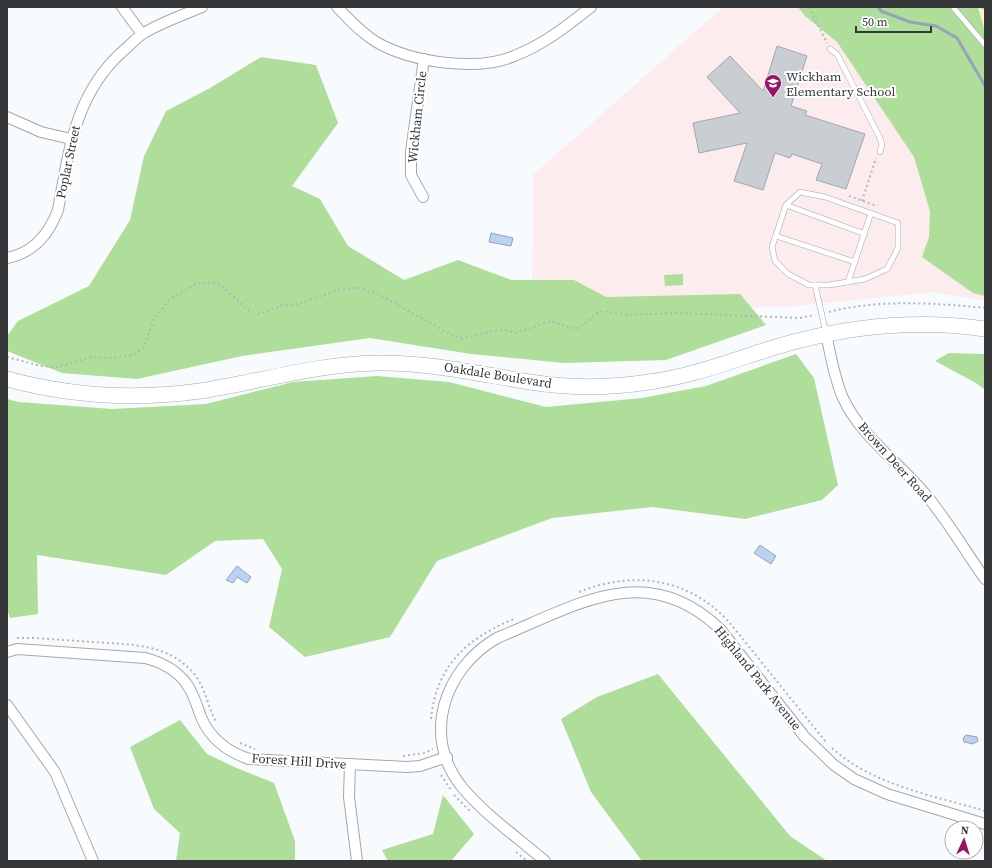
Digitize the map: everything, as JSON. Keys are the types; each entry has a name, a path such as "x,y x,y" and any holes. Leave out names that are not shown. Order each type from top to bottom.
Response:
{"main road":[{"name":"Oakdale Boulevard","path":"7,380 74,392 129,396 160,395 201,390 325,367 396,363 449,367 511,379 554,385 619,385 684,376 796,341 826,334 905,324 985,329"}],"street":[{"path":"122,7 142,34"},
{"name":"Poplar Street","path":"7,258 25,252 37,244 54,221 58,210 71,139 82,106 94,85 116,57 142,34 202,7"},
{"path":"337,7 357,28 378,42 403,54 424,59 484,64 513,57 539,44 561,31 591,7"},
{"name":"Wickham Circle","path":"423,197 411,175 411,151 424,59"},
{"path":"7,117 41,132 71,139"},
{"name":"Brown Deer Road","path":"826,334 837,381 852,414 864,429 925,494 944,518 985,579"},
{"name":"Highland Park Avenue","path":"544,861 471,797 460,784 447,757 442,728 447,695 461,668 472,655 497,638 595,598 626,591 642,591 675,598 692,606 708,618 720,629 804,736 820,753 854,779 887,794 985,824"},
{"name":"Forest Hill Drive","path":"7,652 17,649 145,658 156,661 169,667 186,684 194,696 207,728 216,739 229,750 242,757 258,760 407,767 447,757"},
{"path":"7,705 55,772 93,861"},
{"path":"350,764 349,797 357,861"}],"lane":[{"path":"953,7 985,45"},
{"path":"830,49 837,54 879,136 882,144 879,152"},
{"path":"800,192 825,197 871,214 898,223 898,248 887,269 865,279 809,285 788,274 775,261 772,247 786,205 800,192"},
{"path":"786,205 865,234"},
{"path":"848,282 871,214"},
{"path":"776,236 855,262"},
{"path":"816,285 826,334"}],"path":[{"path":"809,7 830,49"},
{"path":"862,201 879,152"},
{"path":"849,196 877,206"},
{"path":"7,357 40,366 57,367 92,357 113,358 133,356 144,347 153,321 169,300 196,284 212,282 222,286 248,310 259,314 283,305 296,305 342,289 361,288 376,293 452,335 462,338 493,330 516,332 551,321 571,328 579,328 600,311 631,315 676,313 800,318 859,306 895,304 946,304 985,308"},
{"path":"575,594 601,584 631,580 660,582 692,592 722,613 821,737 852,764 888,782 985,811"},
{"path":"431,721 434,699 439,686 458,655 482,634 519,617"},
{"path":"14,639 33,638 137,645 156,648 170,654 187,667 196,677 204,691 219,727"},
{"path":"237,742 262,750"},
{"path":"432,744 434,761 450,789 472,814"},
{"path":"396,756 414,755 433,749"},
{"path":"513,849 527,861"}],"shaded area":[{"name":"Wickham Elementary School","path":"723,7 839,7 985,189 985,301 934,292 787,307 532,307 533,175"}],"green space":[{"path":"798,7 985,7 985,296 973,293 922,257 929,237 930,211 914,157 837,42 805,16"},
{"path":"261,57 316,65 338,123 292,186 320,199 348,246 404,280 458,260 511,280 574,280 606,297 740,294 766,325 666,360 564,363 471,354 370,338 242,356 137,379 62,373 7,351 7,336 18,321 89,286 130,220 144,156 166,111 210,88"},
{"path":"683,274 683,285 665,286 664,275"},
{"path":"949,353 985,354 985,390 976,383 935,361"},
{"path":"796,354 814,378 838,485 822,500 745,519 652,507 552,518 437,561 390,637 305,657 269,627 282,569 263,539 215,541 166,575 37,555 38,614 10,618 7,609 7,399 19,402 112,409 206,404 293,382 377,376 449,382 546,407 642,398 706,386"},
{"path":"658,674 790,836 827,861 642,861 591,792 561,719 597,697"},
{"path":"180,720 207,754 274,783 295,841 295,861 176,861 180,833 154,809 130,747"},
{"path":"443,795 474,834 451,861 388,861 382,850 433,834"}],"sand":[{"path":"978,7 985,10 985,32"}],"water":[{"path":"491,233 513,238 511,246 489,242"},
{"path":"760,545 776,556 771,564 754,553"},
{"path":"237,566 251,577 247,583 237,577 233,583 226,580"},
{"path":"966,735 977,737 978,741 973,744 964,742 963,738"}],"building":[{"path":"777,46 807,56 791,106 807,111 805,115 865,134 846,189 816,180 822,164 792,154 790,158 775,153 763,190 734,181 747,143 699,153 693,123 740,113 707,77 730,56 763,91"}],"waterway":[{"path":"878,7 881,11 910,22 936,26 957,38 985,86"}],"place":[{"name":"Wickham Elementary School","path":"773,98"}]}
